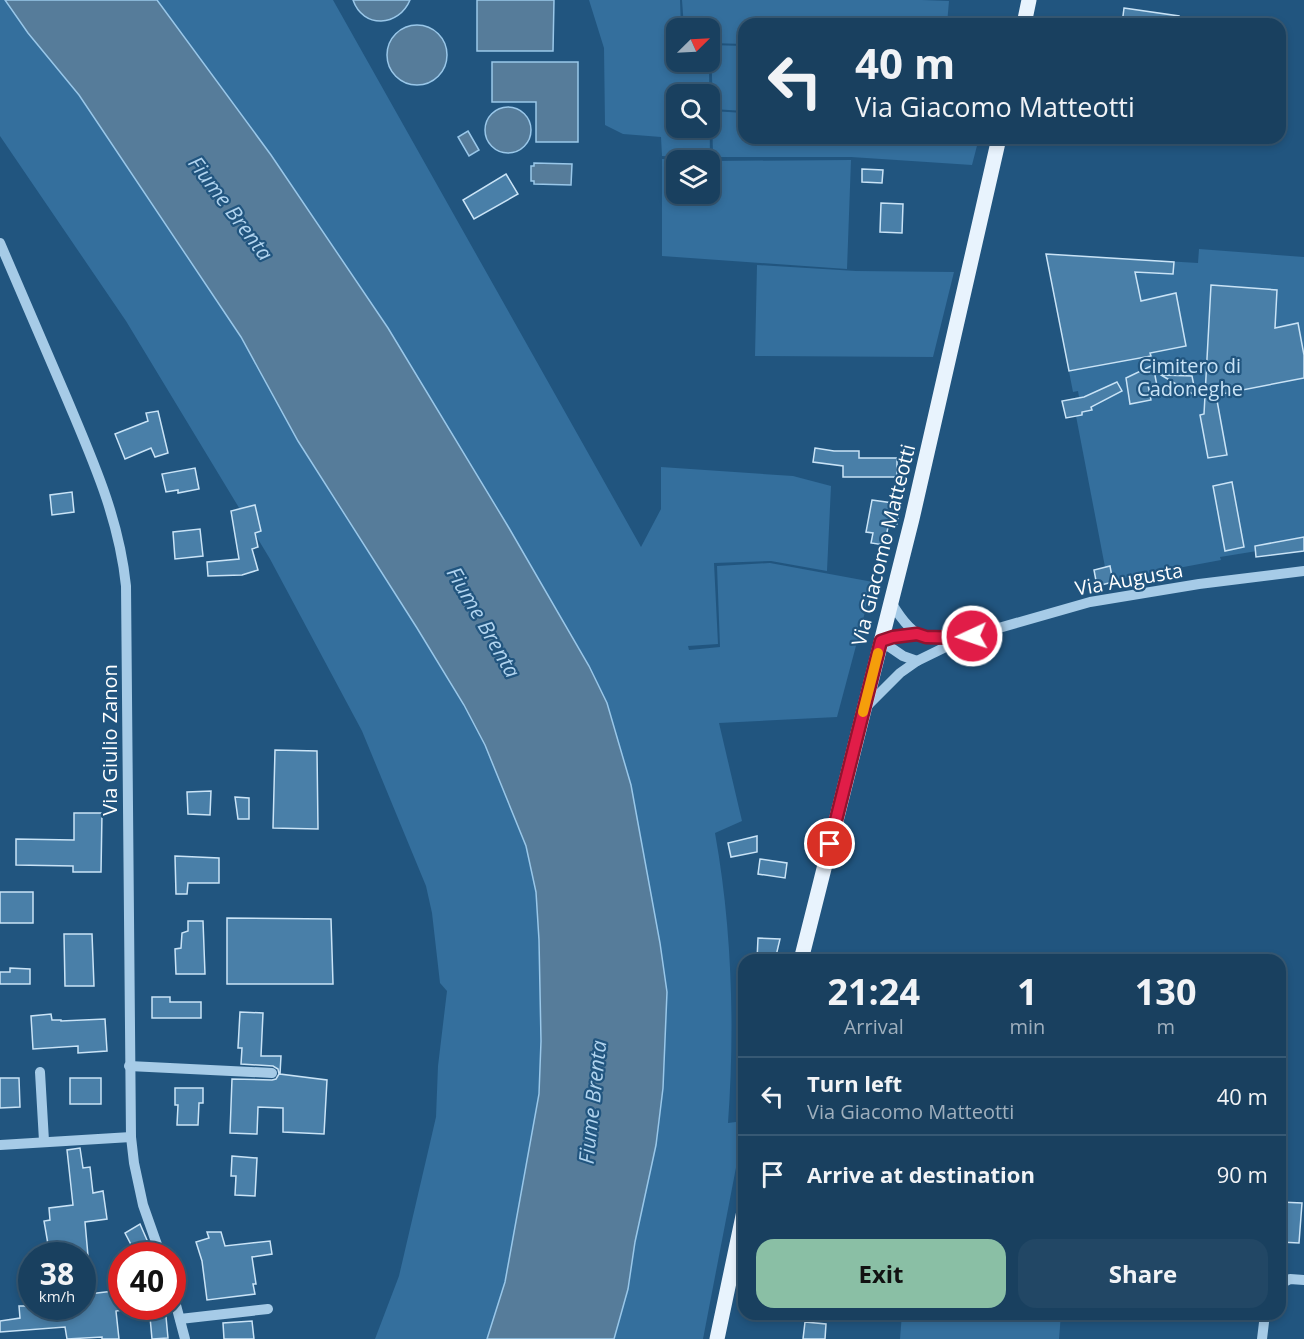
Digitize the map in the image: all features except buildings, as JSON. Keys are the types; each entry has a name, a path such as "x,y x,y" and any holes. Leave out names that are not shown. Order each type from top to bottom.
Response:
{"main road":[{"path":"1025,18 1029,0"},
{"name":"Via Giacomo Matteotti","path":"803,954 954,342 998,144"},
{"path":"717,1339 738,1239"}],"street":[{"name":"Via Giulio Zanon","path":"0,243 92,460 112,511 122,553 126,586 131,1137 143,1205 157,1242"},
{"name":"Via Augusta","path":"864,710 900,673 917,661 964,638 1099,601 1200,584 1304,571"},
{"path":"891,602 899,615 917,634"},
{"name":"Via Augusta","path":"881,641 917,634 926,637 964,638"},
{"path":"881,641 903,656 917,661"},
{"path":"129,1066 272,1073"},
{"path":"40,1072 44,1141"},
{"path":"0,1145 131,1137"},
{"path":"1286,1281 1304,1280"},
{"path":"186,1318 268,1309"},
{"path":"180,1320 185,1339"},
{"path":"1262,1339 1264,1320"}],"green space":[{"path":"0,0 5,0 28,33 79,95 241,337 271,392 464,705 485,745 526,846 536,892 539,940 541,1041 539,1094 505,1282 487,1339 375,1339 399,1276 436,1117 438,1066 447,991 440,983 432,913 426,886 362,731 270,559 126,321 0,136"},
{"path":"157,0 333,0 641,547 661,509 661,467 793,476 831,486 827,571 771,561 714,563 718,644 688,646 689,650 720,647 717,566 770,563 873,582 837,717 719,723 742,821 715,833 725,905 731,977 728,1123 738,1122 738,1157 703,1339 614,1339 628,1289 635,1242 656,1145 663,1088 667,992 631,785 607,703 589,666 509,528 388,328 271,155"},
{"path":"589,0 680,0 681,18 666,18 666,72 709,72 709,84 666,84 666,138 710,138 710,150 666,150 666,156 662,156 661,137 623,134 605,125 604,48"},
{"path":"682,0 949,1 948,18 738,18 738,44 720,43 720,18 683,18"},
{"path":"720,45 738,46 738,111 720,109 720,84 712,84 712,72 720,72"},
{"path":"720,112 738,113 738,144 977,144 972,165 851,157 720,157 720,150 713,150 713,138 720,138"},
{"path":"662,159 666,159 666,204 720,204 720,161 851,160 847,269 662,256"},
{"name":"Cimitero di Cadoneghe","path":"1199,249 1304,257 1304,551 1257,551 1220,557 1221,560 1114,580 1097,586 1094,570 1105,567 1076,416 1066,418 1062,401 1079,397 1078,391 1073,392 1046,254 1198,263"},
{"path":"757,265 856,271 954,272 933,357 755,356"},
{"path":"902,1320 1061,1320 1059,1339 900,1339"}],"water":[{"name":"Fiume Brenta","path":"5,0 157,0 271,155 388,328 509,528 589,666 607,703 631,785 667,992 663,1088 656,1145 635,1242 628,1289 614,1339 487,1339 505,1282 539,1094 541,1041 536,892 526,846 485,745 464,705 417,628 298,441 241,337 79,95 28,33"},
{"path":"353,0 410,0 398,15 390,20 381,21 365,16"},
{"path":"477,0 554,0 553,51 477,51"},
{"path":"411,25 423,25 434,30 442,38 447,55 445,67 434,80 423,85 411,85 400,80 392,72 387,61 387,49 392,38 400,30"},
{"path":"492,62 578,62 578,142 536,142 536,102 492,102"},
{"path":"508,107 524,114 531,130 524,146 508,153 492,146 485,130 492,114"},
{"path":"468,131 479,150 469,156 458,137"},
{"path":"534,163 572,164 571,185 534,184 534,181 531,181 531,166 534,166"}],"slow traffic":[{"path":"863,712 878,653"}],"route":[{"path":"830,844 881,641 917,634 926,637 964,638 972,636"}]}
